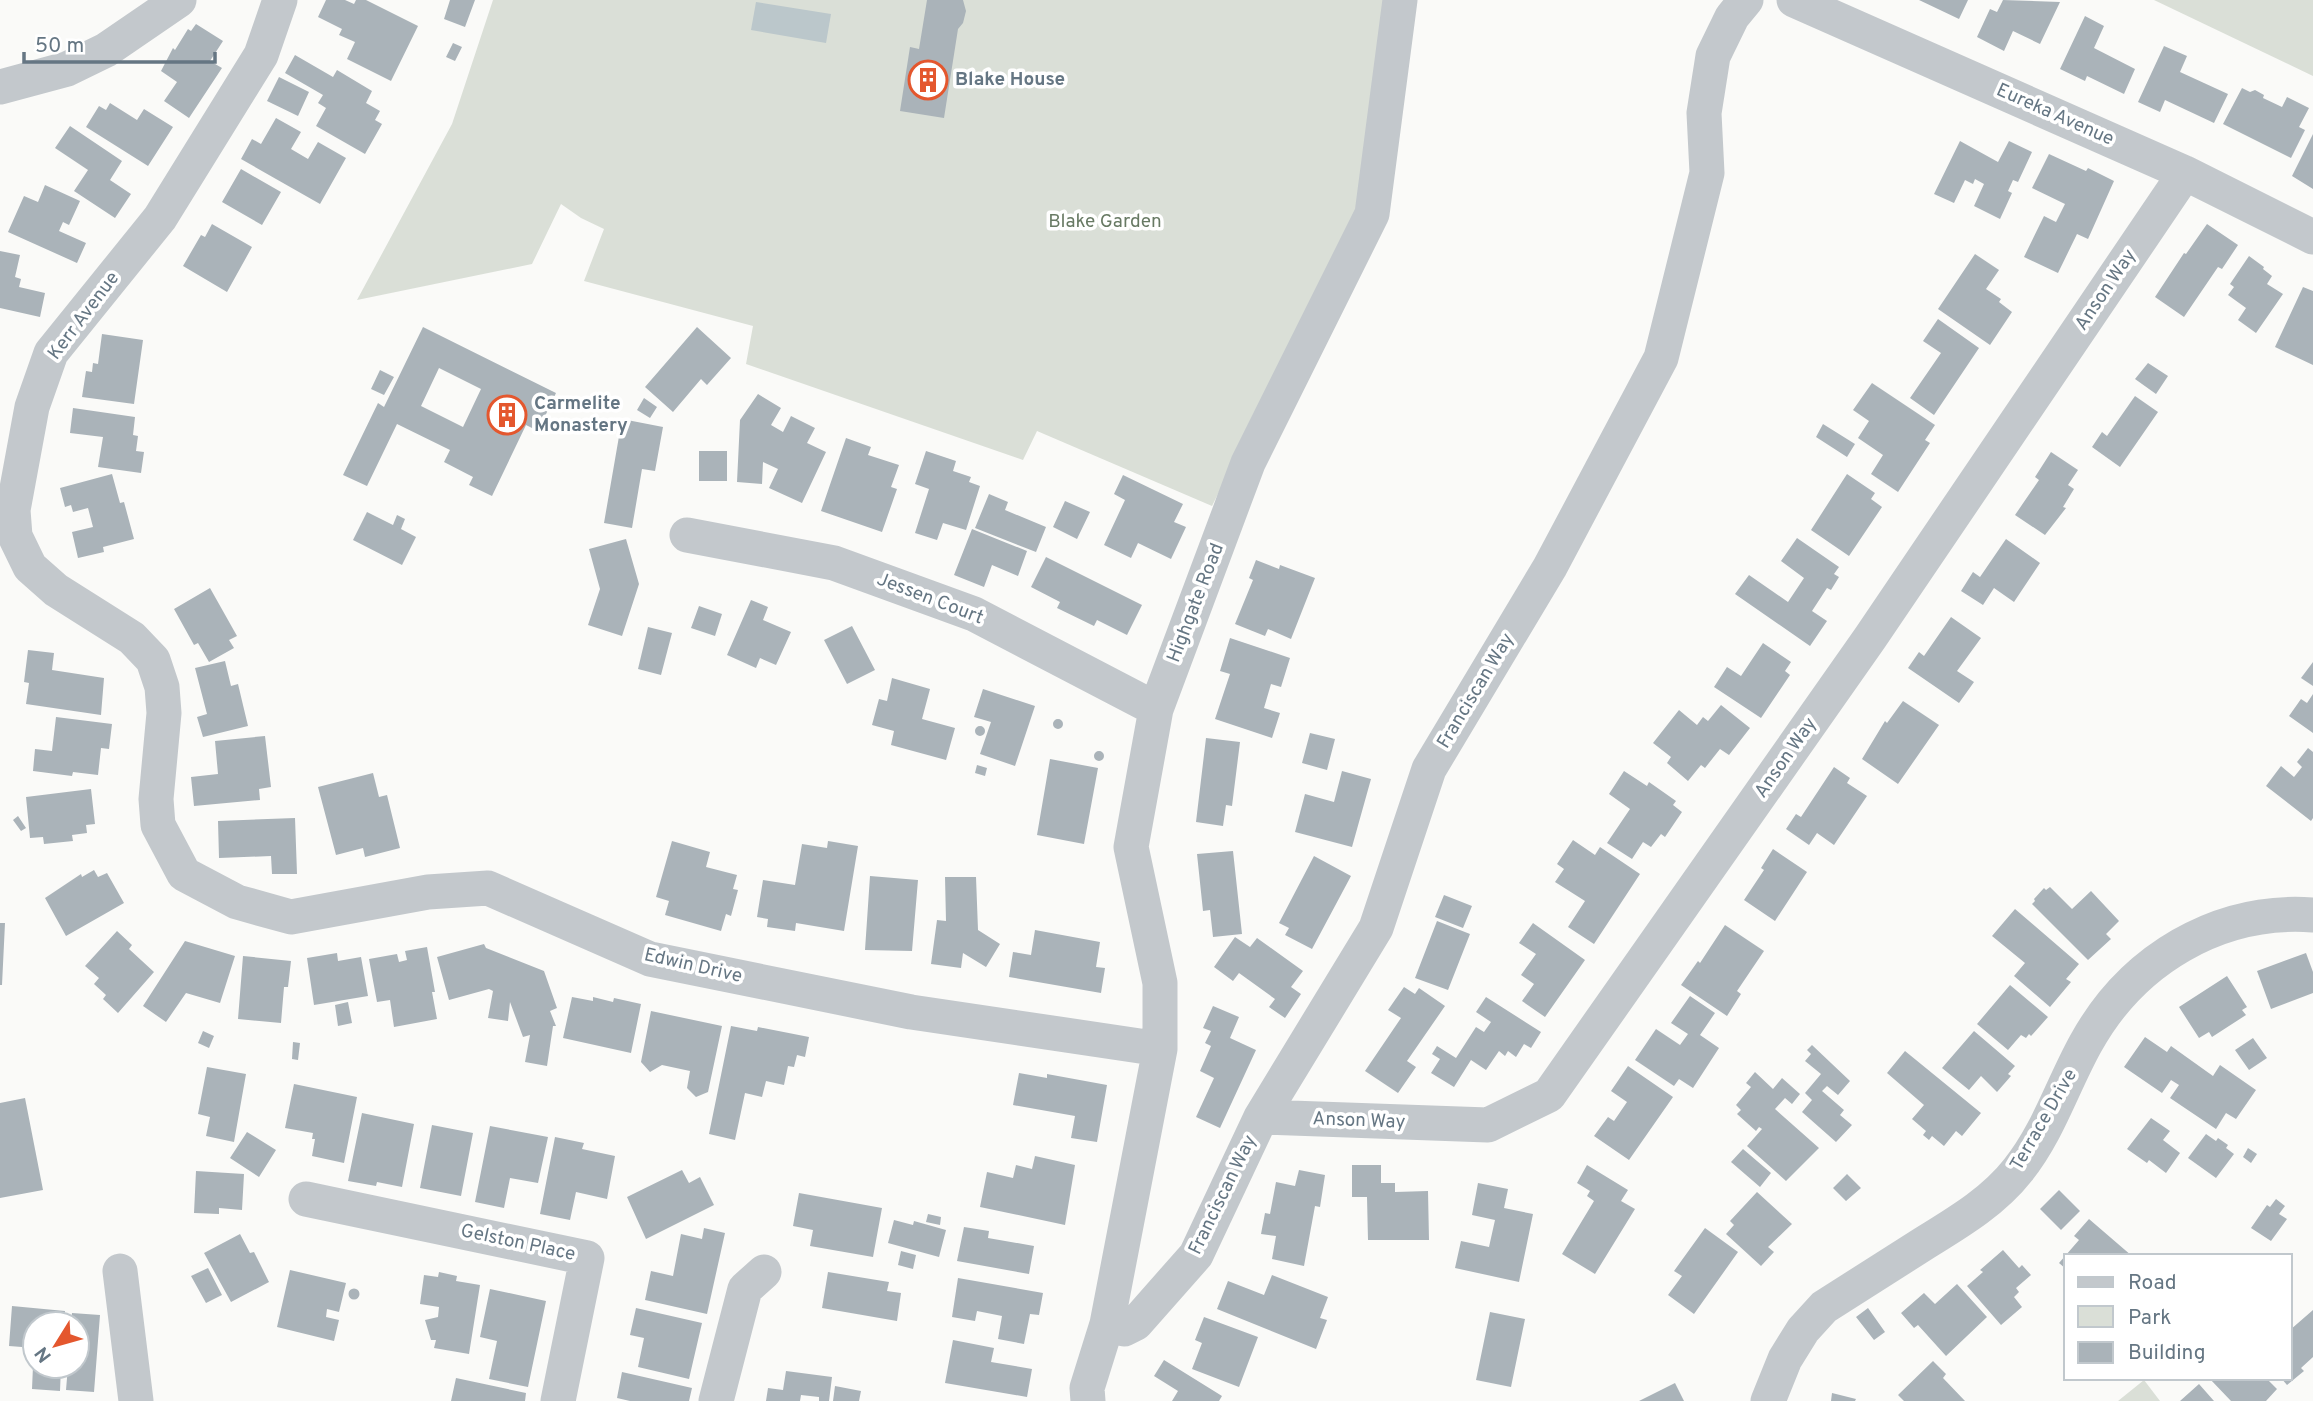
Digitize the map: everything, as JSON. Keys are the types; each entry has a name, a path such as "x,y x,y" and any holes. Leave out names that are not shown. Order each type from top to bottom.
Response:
{"street":[{"path":"0,87 67,69 106,50 179,0"},
{"name":"Kerr Avenue","path":"237,902 184,874 158,825 156,799 164,713 162,687 153,660 132,638 56,590 30,567 15,537 13,510 32,407 51,353 160,218 261,55 281,0"},
{"name":"Highgate Road","path":"1088,1401 1087,1388 1107,1324 1160,1049 1160,983 1131,847 1156,709 1248,463 1372,214 1400,0"},
{"name":"Franciscan Way","path":"1107,1324 1124,1329 1136,1323 1196,1255 1261,1117 1376,928 1429,769 1550,567 1661,358 1707,173 1704,113 1713,56 1732,17 1746,0"},
{"name":"Eureka Avenue","path":"1794,0 2185,173 2313,237"},
{"name":"Anson Way","path":"1261,1117 1488,1125 1549,1095 1870,638 2185,173"},
{"name":"Jessen Court","path":"687,535 834,563 974,614 1156,709"},
{"name":"Edwin Drive","path":"237,902 291,917 428,892 488,888 650,959 911,1013 1160,1049"},
{"name":"Terrace Drive","path":"1768,1401 1785,1359 1803,1330 1824,1307 1985,1204 2019,1169 2087,1041 2118,997 2147,970 2180,945 2204,932 2247,919 2290,914 2313,915"},
{"name":"Gelston Place","path":"306,1199 587,1258 558,1401"},
{"path":"120,1271 136,1401"},
{"path":"716,1401 745,1289 764,1272"}],"green space":[{"name":"Blake Garden","path":"493,0 1388,0 1359,210 1212,506 1037,431 1023,460 746,364 753,326 584,281 604,229 561,204 532,264 357,300 452,124"},
{"path":"2154,0 2313,0 2313,76"},
{"path":"2144,1380 2160,1401 2118,1401"}],"shaded area":[{"path":"756,2 831,14 826,43 751,30"}],"building":[{"path":"326,0 345,0 354,4 356,0 366,0 418,26 391,81 347,59 355,42 339,35 342,29 318,17"},
{"path":"450,0 475,0 465,27 444,19"},
{"name":"Blake House","path":"927,0 963,0 966,11 963,23 958,29 944,118 900,111 910,47 919,49"},
{"path":"1919,0 1968,0 1959,19"},
{"path":"2003,0 2060,2 2040,44 2013,31 2004,51 1977,37 1990,9 1997,12"},
{"path":"2085,16 2104,26 2094,48 2135,69 2124,94 2087,76 2085,81 2060,69"},
{"path":"196,24 223,41 210,61 222,68 189,118 164,101 177,82 161,71 173,48 175,50 188,29 191,31"},
{"path":"453,43 462,47 455,61 446,57"},
{"path":"2164,46 2187,56 2180,72 2228,94 2214,123 2165,100 2160,112 2138,102"},
{"path":"295,55 333,77 337,70 372,91 366,103 380,111 375,120 382,124 365,154 316,126 326,108 318,103 323,95 285,73"},
{"path":"279,77 309,92 298,116 267,101"},
{"path":"2242,88 2250,92 2255,90 2264,95 2263,98 2282,107 2287,97 2309,108 2299,127 2305,130 2291,158 2223,124"},
{"path":"110,103 137,120 144,109 173,127 148,166 86,127 99,106 106,110"},
{"path":"276,118 301,132 291,149 308,159 318,142 346,158 320,204 241,159 252,139 261,144"},
{"path":"70,126 122,161 110,180 131,194 115,218 74,191 88,170 55,148"},
{"path":"2313,134 2313,189 2292,176"},
{"path":"1960,141 1998,162 2009,141 2032,152 2018,182 2013,180 2008,191 2012,193 2000,219 1974,206 1984,184 1975,179 1973,184 1965,180 1954,203 1934,194"},
{"path":"2049,154 2114,181 2088,239 2077,234 2058,273 2024,257 2044,216 2056,222 2065,204 2032,188"},
{"path":"241,169 281,192 262,225 222,202"},
{"path":"45,185 80,201 69,225 63,222 59,231 86,243 77,263 8,232 24,196 38,202"},
{"path":"212,224 252,247 227,292 183,266 201,235 205,237"},
{"path":"2207,224 2238,245 2222,269 2218,267 2184,317 2155,297"},
{"path":"0,251 20,255 15,277 21,279 19,287 45,293 40,317 0,308"},
{"path":"1975,254 1999,270 1986,289 2001,299 1999,302 2012,312 1990,345 1938,309"},
{"path":"2249,256 2272,276 2267,284 2283,294 2256,333 2238,320 2246,308 2228,295 2234,287 2230,284"},
{"path":"2303,287 2313,291 2313,365 2275,347"},
{"path":"1938,319 1979,348 1934,415 1910,398 1941,353 1923,341"},
{"name":"Carmelite Monastery","path":"423,327 556,393 538,431 526,425 492,496 469,485 473,477 444,462 450,450 397,424 367,486 343,475 378,403 384,407","holes":["439,368 481,389 463,427 421,406"]},
{"path":"697,327 731,358 707,385 701,379 673,412 645,387"},
{"path":"102,334 143,340 134,404 82,397 86,371 92,372 93,363 98,364"},
{"path":"2148,363 2168,376 2156,394 2135,379"},
{"path":"380,370 394,377 384,395 371,389"},
{"path":"1872,383 1935,425 1925,440 1930,443 1898,492 1871,474 1883,455 1858,438 1869,421 1853,410"},
{"path":"758,394 781,408 771,425 783,432 791,416 815,428 807,443 826,452 802,503 769,488 778,469 763,462 762,484 737,482 740,420"},
{"path":"2135,396 2158,412 2120,467 2092,447 2102,432 2107,436"},
{"path":"644,398 657,407 650,418 637,410"},
{"path":"73,408 135,417 133,435 138,436 136,451 144,452 141,473 98,467 103,437 70,433"},
{"path":"622,419 663,427 655,471 642,469 632,528 604,523"},
{"path":"1823,424 1855,444 1847,457 1816,437"},
{"path":"846,438 871,447 868,455 899,465 891,487 897,489 882,532 821,511"},
{"path":"699,451 727,451 727,481 699,481"},
{"path":"926,451 956,461 953,471 971,477 969,482 980,486 966,530 943,523 937,540 915,533 929,489 915,484"},
{"path":"2051,452 2078,470 2068,485 2074,489 2063,507 2066,508 2045,535 2015,515 2039,480 2035,477"},
{"path":"112,474 120,503 124,502 134,539 103,547 104,552 78,558 72,532 93,527 88,508 73,512 71,505 65,507 60,488"},
{"path":"1847,474 1875,493 1871,499 1882,507 1849,556 1811,530"},
{"path":"1123,475 1183,504 1174,522 1186,527 1171,559 1138,543 1131,558 1104,545 1125,500 1114,494"},
{"path":"989,494 1008,502 1005,510 1046,527 1036,552 975,528"},
{"path":"1065,501 1090,512 1077,539 1053,527"},
{"path":"367,512 393,525 397,515 405,519 401,529 416,537 402,565 353,540"},
{"path":"972,529 1027,551 1018,576 992,565 984,587 954,575"},
{"path":"1797,538 1839,567 1834,574 1839,577 1831,590 1827,588 1812,611 1827,621 1810,646 1735,594 1749,575 1788,602 1804,578 1781,561"},
{"path":"626,539 639,584 622,636 588,625 600,589 589,549"},
{"path":"2006,539 2040,563 2014,602 1994,588 1983,605 1961,591 1973,572 1980,577"},
{"path":"1046,557 1142,605 1127,635 1097,620 1094,626 1057,608 1060,602 1031,587"},
{"path":"1256,560 1279,569 1280,565 1315,578 1291,639 1268,629 1265,636 1235,624 1253,580 1249,578"},
{"path":"210,588 237,636 229,640 234,648 209,662 198,643 194,645 174,609"},
{"path":"751,600 768,607 763,620 791,632 776,665 760,658 756,668 727,655"},
{"path":"699,606 722,614 715,636 691,628"},
{"path":"1951,617 1981,638 1957,671 1974,682 1959,703 1908,668 1919,652 1924,656"},
{"path":"852,626 875,670 847,684 824,640"},
{"path":"648,627 672,633 661,675 638,669"},
{"path":"1230,638 1290,658 1281,687 1271,684 1264,708 1280,713 1272,738 1215,719 1230,674 1220,671"},
{"path":"1763,643 1791,662 1785,671 1790,675 1761,718 1714,687 1727,667 1741,676"},
{"path":"28,650 54,653 52,670 104,678 101,715 26,704 29,683 24,682"},
{"path":"225,661 231,686 238,684 248,726 203,737 197,717 207,714 195,668"},
{"path":"2313,662 2313,686 2301,678"},
{"path":"892,678 930,689 922,719 955,728 946,760 891,745 894,731 872,725 879,699 887,701"},
{"path":"983,689 1035,706 1015,766 980,754 991,722 974,717"},
{"path":"2313,694 2313,733 2289,716 2301,699 2307,703"},
{"path":"1903,701 1939,725 1898,784 1862,759 1885,721 1887,723"},
{"path":"1721,705 1750,728 1729,755 1720,749 1705,768 1701,765 1688,781 1667,763 1671,757 1653,743 1679,710 1697,725 1703,717 1708,721"},
{"path":"56,717 112,724 109,749 101,748 98,775 73,772 72,776 33,771 35,749 52,751"},
{"path":"1058,719 1062,720 1062,728 1058,729 1054,728 1053,724 1054,720"},
{"path":"980,726 984,727 984,735 980,736 976,735 975,731 976,727"},
{"path":"1310,733 1335,739 1327,770 1302,763"},
{"path":"265,736 271,787 259,789 260,800 194,806 191,777 218,774 215,741"},
{"path":"1206,738 1240,742 1232,806 1226,805 1223,826 1196,822"},
{"path":"2308,748 2313,752 2311,821 2266,786 2281,766 2294,777 2302,767 2297,762"},
{"path":"1099,751 1103,752 1103,760 1099,761 1095,760 1094,756 1095,752"},
{"path":"1050,759 1098,768 1084,844 1037,835"},
{"path":"977,765 987,768 985,776 975,773"},
{"path":"1834,767 1850,778 1847,783 1867,796 1834,845 1817,833 1809,845 1786,829 1796,814 1801,817"},
{"path":"1342,771 1371,779 1352,847 1295,832 1305,794 1334,802"},
{"path":"1624,771 1647,786 1649,782 1676,801 1673,805 1682,812 1665,837 1661,834 1651,847 1643,842 1632,859 1607,843 1630,809 1609,794"},
{"path":"373,773 379,797 387,795 400,848 365,857 363,848 336,855 318,787"},
{"path":"91,789 95,824 86,825 87,833 72,835 73,841 44,844 43,837 30,838 26,797"},
{"path":"18,816 26,828 21,831 13,820"},
{"path":"295,818 297,874 272,874 271,856 219,858 218,821"},
{"path":"1573,840 1595,855 1600,847 1640,874 1594,944 1568,927 1585,901 1555,882 1564,869 1557,864"},
{"path":"672,841 710,852 706,867 737,875 733,889 738,890 731,916 726,914 721,931 665,915 669,901 656,897"},
{"path":"828,841 858,846 844,931 796,923 795,931 767,927 768,919 757,917 763,880 795,885 802,844 827,848"},
{"path":"1773,849 1807,872 1775,921 1744,900 1764,870 1761,868"},
{"path":"1233,851 1242,934 1213,937 1210,910 1203,911 1197,854"},
{"path":"1314,856 1351,876 1312,949 1285,935 1289,928 1279,923"},
{"path":"94,870 98,877 107,873 124,903 66,936 45,898 81,874 82,877"},
{"path":"870,876 918,880 912,951 865,950"},
{"path":"945,877 976,877 978,930 1000,944 986,967 963,953 961,968 931,964 937,920 946,921"},
{"path":"2050,887 2072,909 2091,891 2119,921 2106,934 2111,939 2088,960 2032,904 2044,888 2046,890"},
{"path":"1444,895 1472,906 1463,928 1435,917"},
{"path":"2015,909 2079,964 2066,979 2071,982 2050,1007 2014,976 2025,963 1992,936"},
{"path":"1437,921 1470,934 1448,990 1415,978"},
{"path":"0,923 5,923 2,985 0,985"},
{"path":"1533,923 1585,960 1545,1017 1522,1001 1534,984 1521,975 1536,954 1519,943"},
{"path":"1725,925 1764,951 1737,991 1741,994 1727,1016 1681,985 1698,961 1700,963"},
{"path":"1035,930 1100,942 1096,967 1105,968 1101,993 1009,977 1013,952 1031,955"},
{"path":"117,931 132,945 129,949 154,972 118,1013 103,999 106,995 94,984 99,978 85,966"},
{"path":"1235,937 1250,947 1257,938 1303,971 1291,987 1301,994 1285,1018 1269,1007 1275,999 1239,973 1233,981 1214,967"},
{"path":"185,941 235,956 220,1003 186,993 166,1022 143,1006"},
{"path":"484,944 486,948 544,971 557,1008 550,1011 556,1026 553,1026 547,1066 525,1062 530,1035 523,1037 510,1002 508,1021 488,1018 493,991 489,989 449,1000 437,957"},
{"path":"427,947 437,1019 394,1027 390,1000 377,1002 369,959 397,954 399,962 407,960 405,951"},
{"path":"337,953 338,961 361,957 368,996 314,1005 307,958"},
{"path":"2306,953 2313,972 2313,993 2271,1009 2257,971"},
{"path":"243,956 291,961 288,987 284,987 281,1023 238,1019"},
{"path":"2227,976 2247,1007 2242,1010 2246,1015 2212,1037 2209,1032 2199,1038 2179,1007"},
{"path":"2010,985 2048,1017 2031,1036 2029,1034 2026,1038 2021,1035 2008,1050 1977,1024"},
{"path":"1404,987 1415,994 1419,988 1445,1006 1407,1061 1416,1067 1398,1093 1365,1071 1401,1018 1388,1010"},
{"path":"1690,996 1715,1013 1700,1035 1719,1048 1693,1088 1679,1079 1674,1086 1635,1060 1656,1029 1680,1045 1688,1034 1671,1023"},
{"path":"572,997 593,1001 593,997 613,1002 614,998 641,1004 631,1053 563,1038"},
{"path":"1486,997 1541,1032 1531,1048 1524,1044 1516,1057 1508,1051 1505,1056 1499,1051 1486,1070 1471,1060 1454,1087 1431,1073 1440,1059 1432,1054 1437,1046 1456,1058 1476,1027 1484,1032 1491,1022 1476,1012"},
{"path":"348,1002 352,1023 338,1026 335,1005"},
{"path":"1213,1006 1239,1017 1230,1038 1256,1050 1220,1128 1196,1117 1214,1078 1200,1071 1211,1046 1205,1043 1211,1031 1203,1028"},
{"path":"651,1011 722,1026 708,1092 696,1097 687,1088 690,1071 662,1065 650,1072 641,1062"},
{"path":"731,1026 757,1031 758,1027 809,1037 805,1057 797,1055 794,1067 788,1066 784,1085 766,1081 762,1097 745,1093 735,1140 709,1134"},
{"path":"203,1031 214,1036 209,1048 198,1043"},
{"path":"1974,1031 2015,1066 2008,1074 2011,1076 1997,1092 1981,1076 1969,1090 1942,1068"},
{"path":"2145,1037 2167,1052 2171,1046 2213,1076 2220,1065 2256,1090 2236,1119 2226,1113 2216,1129 2170,1098 2179,1085 2171,1080 2162,1093 2124,1067"},
{"path":"2253,1038 2267,1058 2249,1070 2235,1050"},
{"path":"293,1042 300,1043 298,1060 292,1059"},
{"path":"1812,1045 1850,1081 1838,1095 1827,1086 1822,1091 1844,1110 1840,1115 1852,1125 1836,1142 1802,1112 1812,1100 1805,1093 1821,1074 1805,1061 1811,1054 1807,1050"},
{"path":"1905,1051 1981,1113 1962,1136 1956,1131 1944,1146 1932,1136 1929,1140 1923,1135 1926,1131 1912,1119 1924,1105 1887,1073"},
{"path":"1628,1066 1673,1097 1629,1160 1594,1136 1608,1117 1614,1121 1627,1102 1611,1091"},
{"path":"207,1067 246,1074 234,1142 206,1136 210,1117 198,1114"},
{"path":"1755,1072 1773,1089 1782,1078 1800,1094 1792,1104 1785,1098 1775,1109 1819,1148 1786,1181 1747,1146 1762,1129 1759,1127 1756,1131 1737,1114 1741,1110 1736,1105 1751,1087 1746,1083"},
{"path":"1019,1073 1047,1078 1047,1074 1107,1085 1097,1142 1071,1138 1075,1116 1013,1105"},
{"path":"294,1084 357,1097 344,1163 312,1156 315,1139 312,1139 313,1133 285,1128"},
{"path":"25,1098 43,1190 0,1198 0,1103"},
{"path":"362,1113 414,1124 402,1187 377,1182 376,1186 348,1181"},
{"path":"2151,1118 2170,1131 2163,1140 2180,1153 2166,1173 2149,1160 2147,1163 2127,1149"},
{"path":"432,1125 473,1133 461,1196 420,1188"},
{"path":"490,1126 548,1137 538,1183 510,1178 504,1208 475,1202"},
{"path":"247,1132 276,1150 259,1177 230,1158"},
{"path":"2206,1134 2228,1145 2226,1148 2234,1154 2216,1178 2188,1158"},
{"path":"555,1137 584,1143 582,1149 615,1156 607,1199 576,1192 570,1220 540,1214"},
{"path":"2248,1148 2257,1154 2251,1163 2243,1157"},
{"path":"1743,1149 1771,1173 1760,1187 1731,1162"},
{"path":"1035,1156 1075,1165 1065,1225 980,1207 987,1172 1013,1178 1016,1165 1032,1169"},
{"path":"1352,1165 1381,1165 1381,1183 1395,1183 1395,1192 1428,1191 1429,1240 1368,1240 1367,1197 1352,1197"},
{"path":"1587,1165 1628,1190 1621,1201 1635,1209 1595,1274 1562,1254 1594,1201 1587,1196 1590,1191 1577,1183"},
{"path":"682,1170 689,1183 700,1177 714,1205 646,1239 627,1197"},
{"path":"1299,1170 1325,1175 1320,1207 1315,1206 1304,1266 1272,1259 1276,1236 1261,1234 1265,1213 1270,1214 1276,1182 1295,1186"},
{"path":"196,1171 244,1174 242,1210 219,1208 219,1214 194,1213"},
{"path":"1847,1174 1861,1188 1846,1201 1833,1188"},
{"path":"1478,1183 1508,1189 1504,1208 1533,1214 1519,1282 1455,1268 1461,1241 1489,1247 1495,1220 1472,1215"},
{"path":"2059,1190 2080,1211 2061,1230 2040,1209"},
{"path":"1757,1192 1792,1224 1768,1247 1774,1252 1761,1266 1726,1234 1734,1225 1730,1221"},
{"path":"799,1193 882,1208 873,1257 810,1246 813,1230 793,1226"},
{"path":"2276,1199 2285,1206 2279,1214 2287,1219 2271,1241 2251,1228 2267,1205 2270,1207"},
{"path":"928,1214 941,1217 940,1225 926,1222"},
{"path":"2089,1219 2130,1254 2067,1254 2079,1240 2074,1236"},
{"path":"894,1220 913,1225 914,1221 946,1230 939,1257 888,1243"},
{"path":"964,1227 989,1231 988,1238 1034,1246 1029,1274 957,1261"},
{"path":"704,1228 725,1233 707,1314 645,1300 651,1271 673,1276 681,1234 702,1239"},
{"path":"1705,1228 1738,1252 1694,1314 1668,1295 1682,1276 1674,1271"},
{"path":"240,1234 250,1253 254,1252 269,1282 231,1302 204,1253"},
{"path":"2003,1250 2019,1268 2022,1265 2031,1275 2016,1288 2019,1292 2014,1297 2022,1307 2001,1325 1967,1286 1983,1272 1980,1270"},
{"path":"901,1251 916,1255 913,1269 898,1265"},
{"path":"208,1268 222,1295 206,1303 191,1276"},
{"path":"290,1270 346,1283 339,1312 327,1309 326,1317 339,1320 334,1341 277,1327"},
{"path":"439,1272 457,1276 456,1281 480,1285 469,1354 434,1348 436,1340 431,1340 425,1320 438,1317 439,1307 420,1304 424,1275 438,1277"},
{"path":"828,1272 889,1282 887,1291 901,1293 897,1321 822,1308"},
{"path":"1272,1275 1328,1297 1320,1318 1327,1320 1316,1349 1217,1309 1228,1281 1264,1295"},
{"path":"958,1278 1043,1293 1039,1315 1030,1314 1024,1344 998,1339 1002,1316 977,1311 975,1321 952,1317"},
{"path":"1957,1284 1987,1317 1946,1356 1918,1325 1914,1328 1901,1313 1924,1293 1935,1304"},
{"path":"354,1288 360,1294 354,1300 348,1294"},
{"path":"490,1289 546,1301 528,1387 489,1379 497,1341 480,1337"},
{"path":"12,1306 54,1310 21,1310 21,1347 9,1346"},
{"path":"636,1308 702,1323 689,1379 638,1367 644,1338 630,1335"},
{"path":"1868,1308 1885,1332 1874,1340 1856,1317"},
{"path":"2313,1310 2313,1357 2301,1368 2304,1371 2287,1385 2283,1380 2292,1380 2292,1328"},
{"path":"1490,1312 1525,1319 1511,1387 1476,1380"},
{"path":"91,1314 100,1315 94,1392 66,1390 67,1380 91,1380"},
{"path":"1204,1317 1258,1337 1239,1387 1192,1369 1202,1343 1195,1340"},
{"path":"953,1340 994,1348 991,1362 1032,1369 1027,1397 945,1383"},
{"path":"1164,1360 1222,1396 1219,1401 1172,1401 1178,1391 1154,1376"},
{"path":"1933,1361 1946,1374 1943,1378 1965,1401 1904,1401 1898,1395"},
{"path":"786,1371 832,1377 829,1401 801,1395 800,1401 766,1401 768,1388 783,1390"},
{"path":"622,1372 692,1388 689,1401 630,1401 617,1398"},
{"path":"456,1378 526,1393 525,1401 451,1401"},
{"path":"32,1380 60,1380 60,1391 32,1389"},
{"path":"2211,1380 2268,1380 2277,1389 2266,1401 2231,1401"},
{"path":"1675,1383 1684,1401 1639,1401"},
{"path":"2199,1384 2214,1401 2180,1401"},
{"path":"835,1386 861,1391 859,1401 833,1401"},
{"path":"1832,1393 1856,1399 1831,1401"}],"place":[{"name":"Blake House","path":"928,80"},
{"name":"Carmelite Monastery","path":"507,415"}]}
